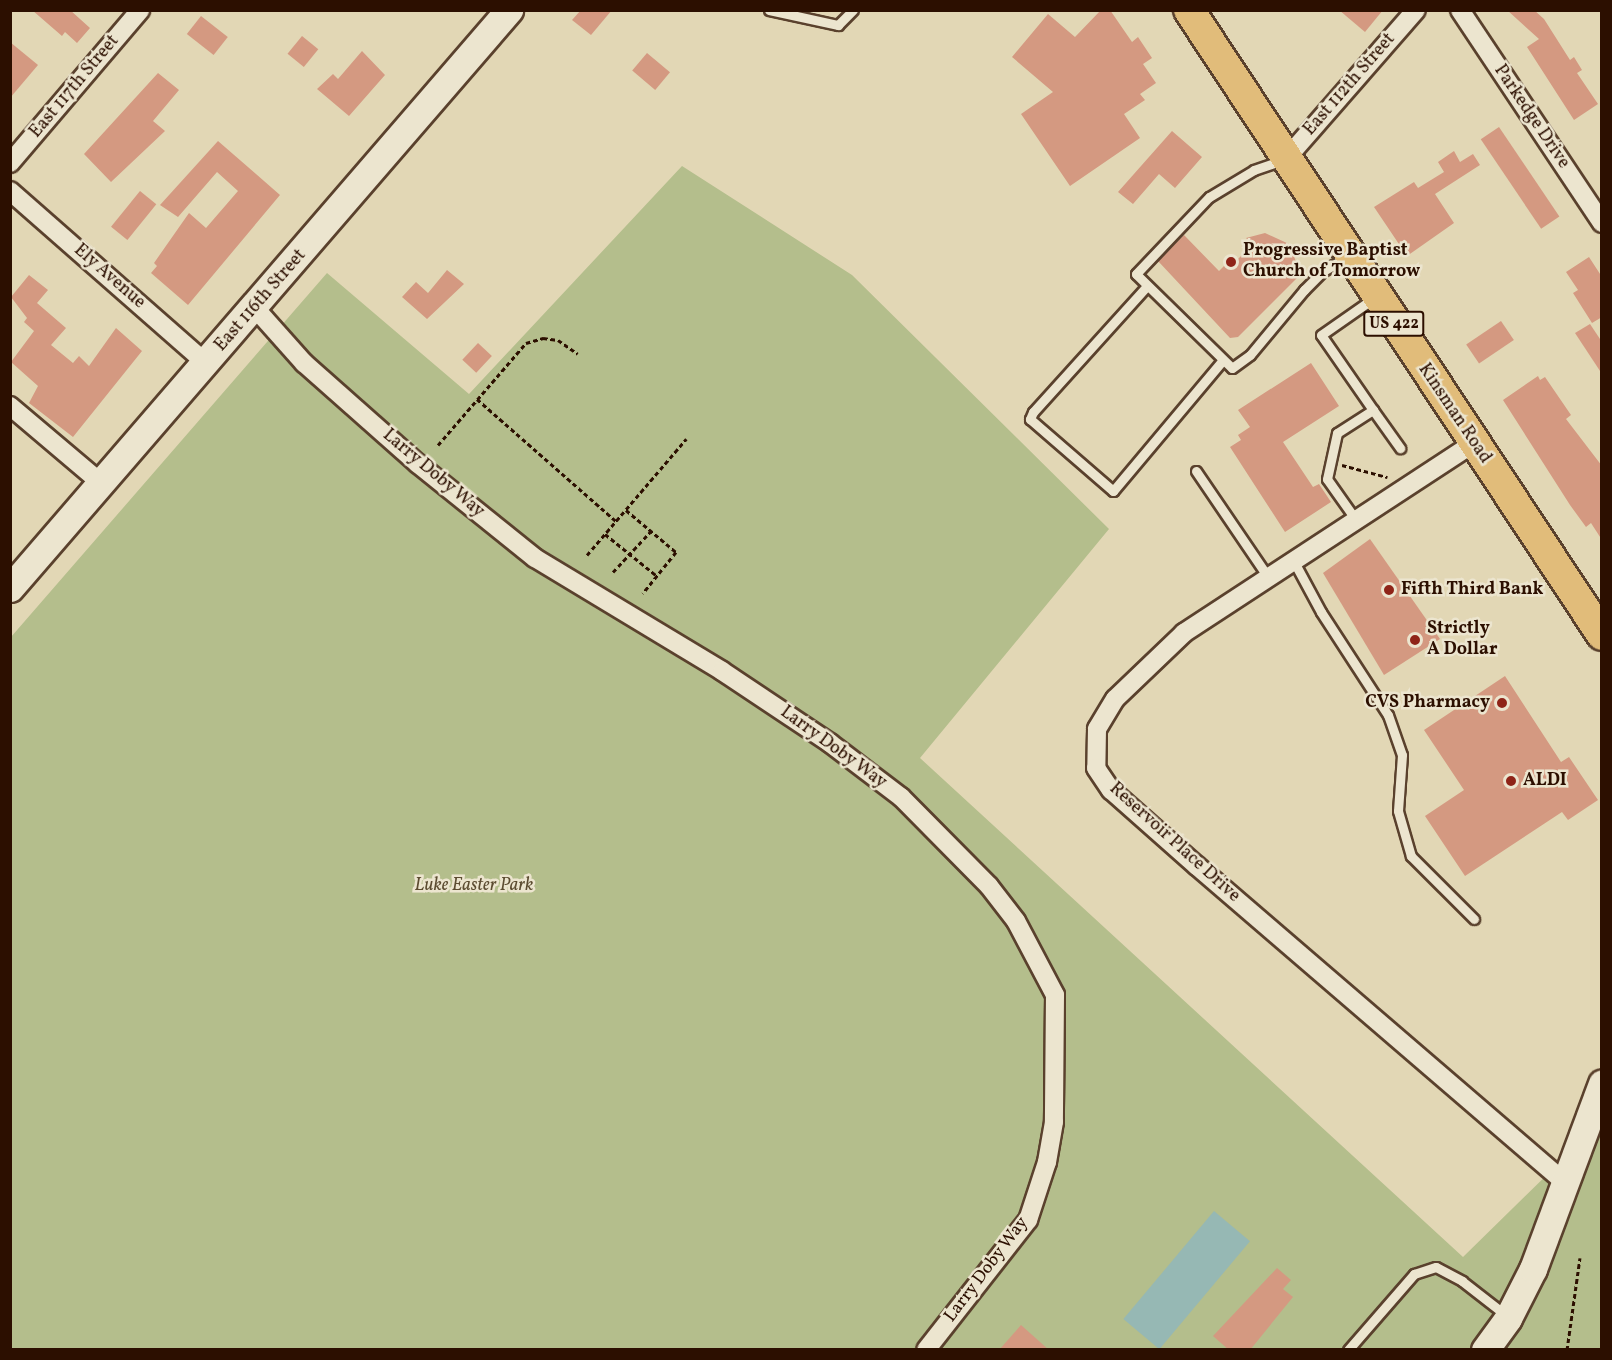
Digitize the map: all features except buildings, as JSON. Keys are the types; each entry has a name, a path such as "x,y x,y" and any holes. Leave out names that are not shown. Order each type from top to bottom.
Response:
{"main road":[{"name":"East 116th Street","path":"10,588 207,364 509,10"},
{"name":"Kinsman Road","path":"1189,10 1285,160 1602,635"},
{"path":"1485,1350 1508,1318 1533,1269 1602,1083"}],"street":[{"name":"East 117th Street","path":"10,163 140,10"},
{"name":"East 112th Street","path":"1285,160 1416,10"},
{"name":"Parkedge Drive","path":"1460,10 1602,223"},
{"name":"Ely Avenue","path":"10,191 207,364"},
{"name":"Larry Doby Way","path":"255,308 304,363 409,457 536,558 722,671 901,797 989,886 1016,921 1054,994 1054,1122 1047,1162 1028,1220 926,1350"},
{"path":"10,406 101,483"},
{"name":"Reservoir Place Drive","path":"1474,443 1184,633 1115,699 1097,729 1096,768 1111,790 1197,866 1565,1182"}],"lane":[{"path":"769,10 838,25 853,10"},
{"path":"1285,160 1254,170 1209,197 1136,274 1232,368 1238,366 1323,271 1349,256"},
{"path":"1147,286 1033,412 1030,419 1113,491 1223,360"},
{"path":"1376,297 1321,335 1400,448"},
{"path":"1356,520 1327,479 1337,433 1373,410"},
{"path":"1196,471 1280,569 1321,612 1388,715 1402,755 1398,811 1411,856 1474,919"},
{"path":"1348,1350 1414,1274 1436,1267 1460,1279 1508,1318"}],"path":[{"path":"438,445 526,343 543,338 558,340 578,354"},
{"path":"477,399 616,521"},
{"path":"587,555 686,439"},
{"path":"1338,464 1387,477"},
{"path":"626,510 676,552 643,593"},
{"path":"613,573 651,531"},
{"path":"605,534 657,576"},
{"path":"1567,1350 1580,1258"}],"green space":[{"name":"Luke Easter Park","path":"682,166 852,275 1109,529 920,758 1463,1257 1601,1122 1601,1349 11,1349 11,637 327,273 469,394"}],"water":[{"path":"1214,1211 1250,1241 1159,1349 1123,1319"}],"place":[{"name":"Progressive Baptist Church of Tomorrow","path":"1231,262"},
{"name":"Fifth Third Bank","path":"1389,590"},
{"name":"Strictly A Dollar","path":"1415,640"},
{"name":"CVS Pharmacy","path":"1502,703"},
{"name":"ALDI","path":"1511,781"}]}
